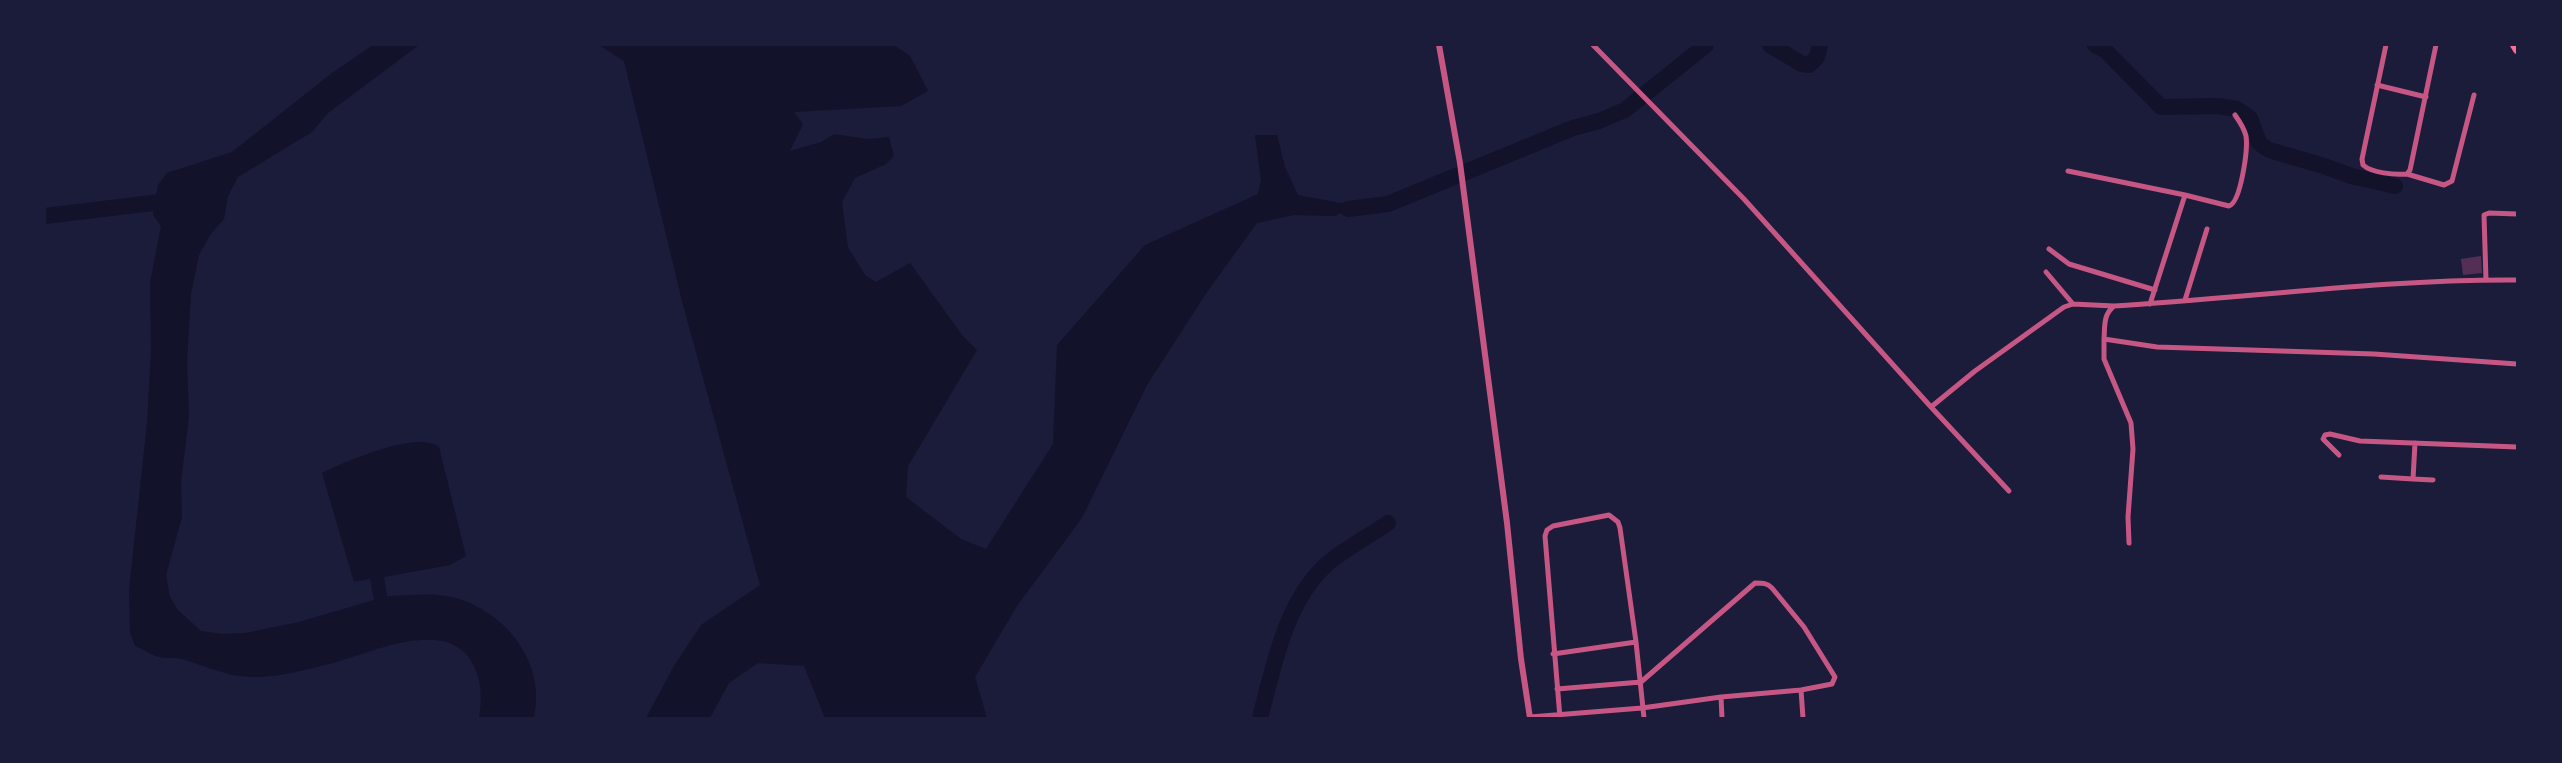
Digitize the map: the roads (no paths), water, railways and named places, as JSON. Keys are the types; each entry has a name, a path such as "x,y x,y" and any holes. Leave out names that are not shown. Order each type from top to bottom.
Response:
{"main road":[{"path":"2514,45 2517,50"}],"street":[{"path":"1440,45 1460,163 1507,523 1521,659 1530,718 1642,708 1721,697 1801,690 1832,684 1834,675 1804,626 1772,588 1767,584 1756,583 1641,682 1557,689"},
{"path":"1593,45 1744,199 2009,491"},
{"path":"2386,45 2362,158 2363,164 2375,170 2399,175 2407,174 2444,185 2452,181 2474,95"},
{"path":"2407,174 2410,170 2436,45"},
{"path":"2377,85 2426,97"},
{"path":"2068,170 2229,206 2235,201 2245,161 2246,138 2236,115"},
{"path":"2150,304 2185,195"},
{"path":"2486,280 2484,215 2489,213 2517,214"},
{"path":"2184,300 2207,229"},
{"path":"2049,249 2069,264 2155,290"},
{"path":"2046,272 2073,304"},
{"path":"1931,406 1975,371 2064,307 2073,304 2114,306 2486,280 2517,280"},
{"path":"2114,306 2108,311 2105,320 2104,358 2132,423 2133,449 2128,517 2129,543"},
{"path":"2104,339 2157,346 2374,354 2517,364"},
{"path":"2338,455 2326,444 2323,439 2325,435 2330,434 2360,441 2517,447"},
{"path":"2413,479 2415,443"},
{"path":"2381,477 2433,480"},
{"path":"1560,716 1544,536 1554,526 1609,515 1618,522 1620,528 1636,642 1644,718"},
{"path":"1553,654 1636,642"},
{"path":"1801,690 1803,718"},
{"path":"1721,697 1722,718"}],"waterway":[{"path":"1348,209 1388,204 1573,128 1599,121 1625,110 1706,45"},
{"path":"1770,45 1802,64 1809,65 1817,57 1820,45"},
{"path":"2095,45 2105,50 2161,107 2218,106 2237,109 2250,118 2259,143 2269,150 2351,176 2395,186"},
{"path":"45,216 177,200"},
{"path":"1260,718 1276,656 1291,616 1301,597 1313,579 1327,564 1388,523"}]}
